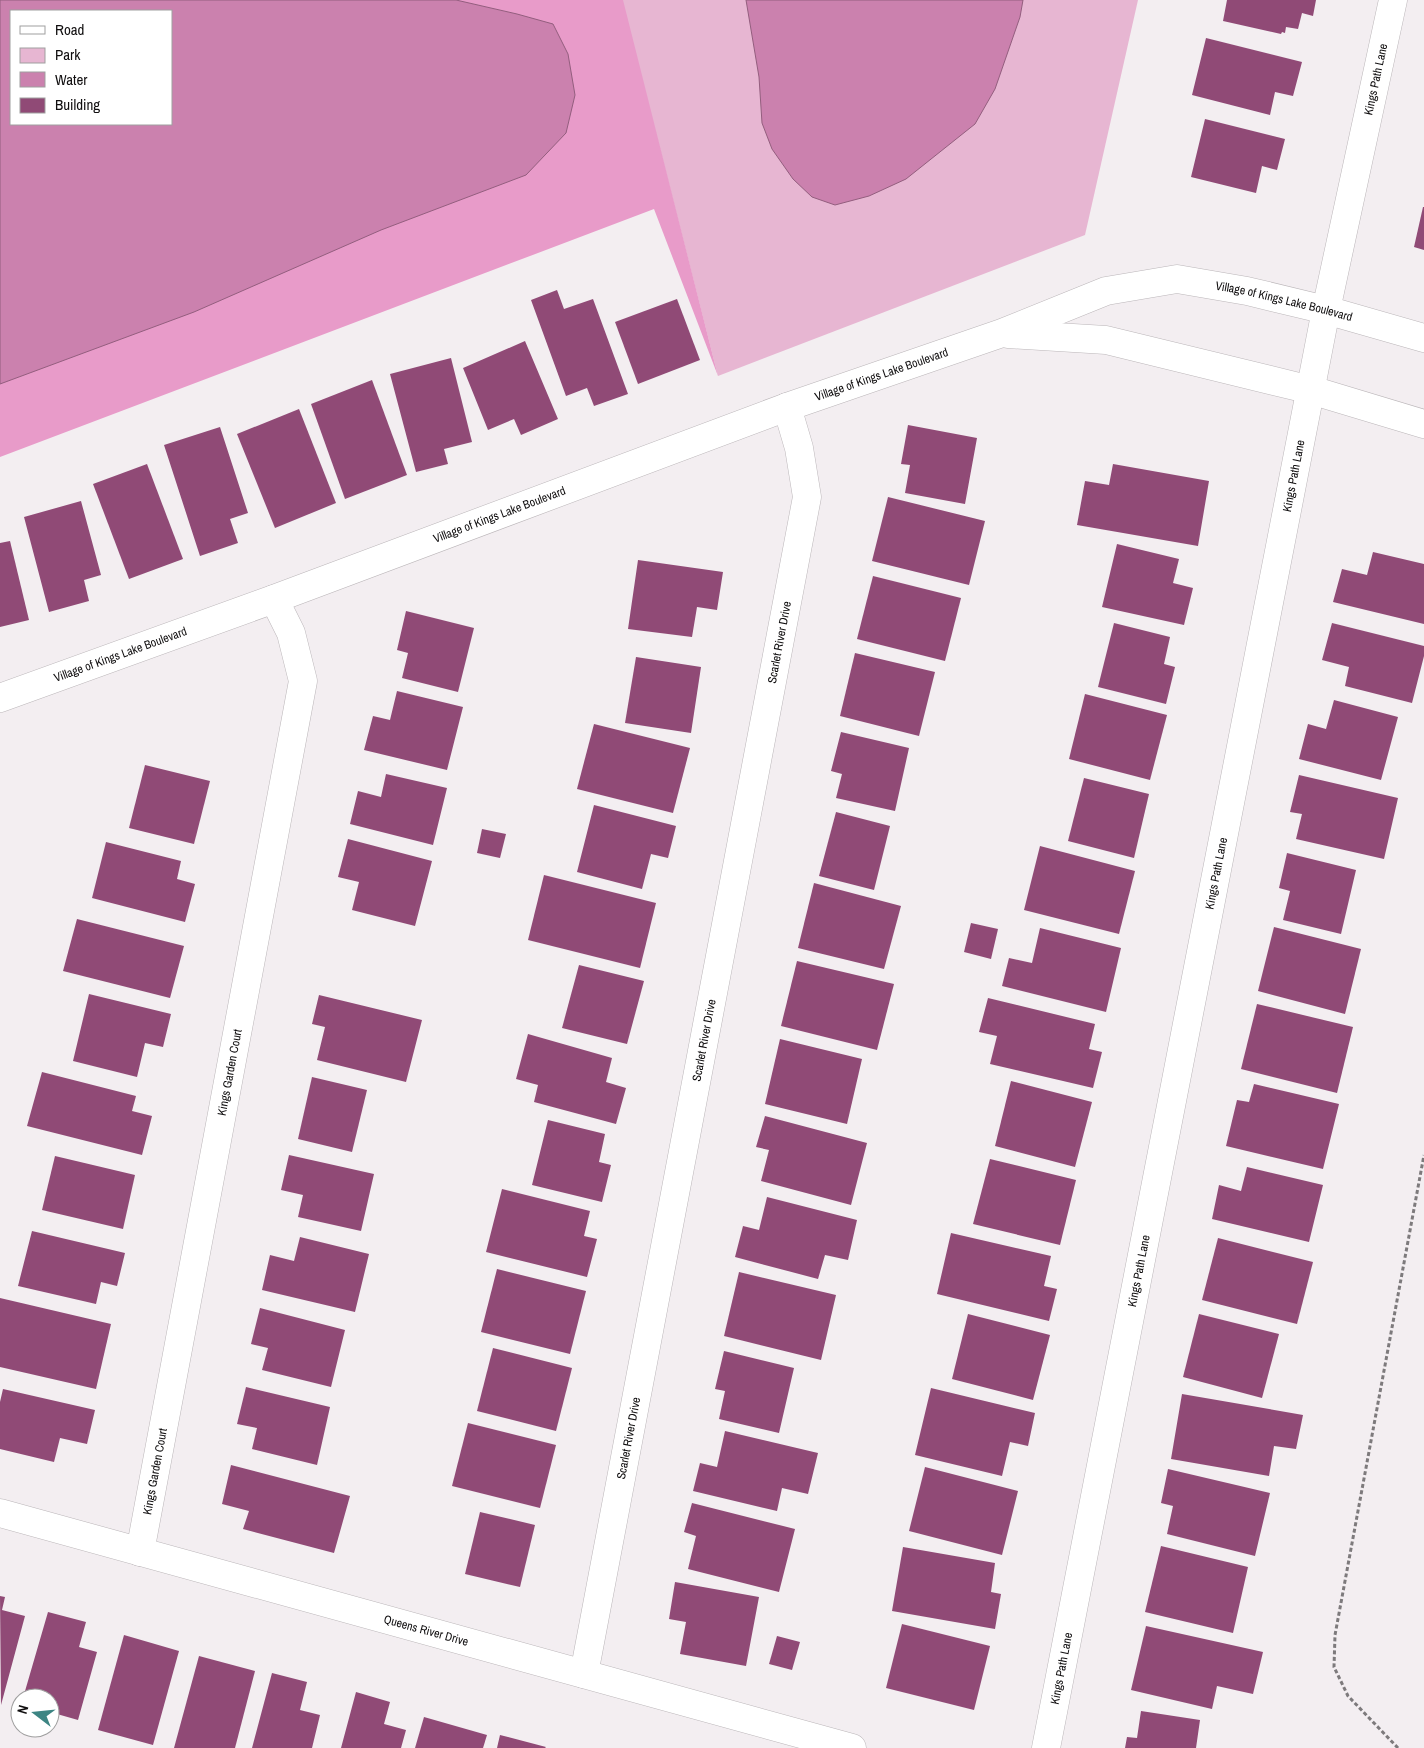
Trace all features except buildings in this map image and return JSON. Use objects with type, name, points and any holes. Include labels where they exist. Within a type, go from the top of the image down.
[{"type":"street","name":"Kings Path Lane","points":[[1046,1748],[1326,310],[1394,0]]},
{"type":"street","name":"Village of Kings Lake Boulevard","points":[[0,698],[274,599],[787,407],[1002,333],[1106,290],[1177,279],[1247,291],[1326,310],[1424,338]]},
{"type":"street","name":"Village of Kings Lake Boulevard","points":[[1002,333],[1106,340],[1311,390],[1424,424]]},
{"type":"street","name":"Scarlet River Drive","points":[[584,1674],[807,497],[799,448],[787,407]]},
{"type":"street","name":"Kings Garden Court","points":[[140,1552],[303,681],[291,633],[274,599]]},
{"type":"street","name":"Queens River Drive","points":[[0,1513],[852,1748]]},
{"type":"path","points":[[1398,1748],[1348,1696],[1334,1667],[1335,1635],[1424,1155]]},
{"type":"green space","points":[[622,0],[1138,0],[1085,235],[718,376]]},
{"type":"shaded area","points":[[0,0],[623,0],[718,376],[654,209],[0,457]]},
{"type":"water","points":[[0,0],[456,0],[553,24],[568,54],[575,95],[566,133],[526,175],[381,230],[194,312],[0,384]]},
{"type":"water","points":[[746,0],[1023,0],[1020,17],[995,89],[975,124],[906,179],[869,196],[835,205],[812,197],[793,179],[772,149],[762,123],[759,77]]}]
